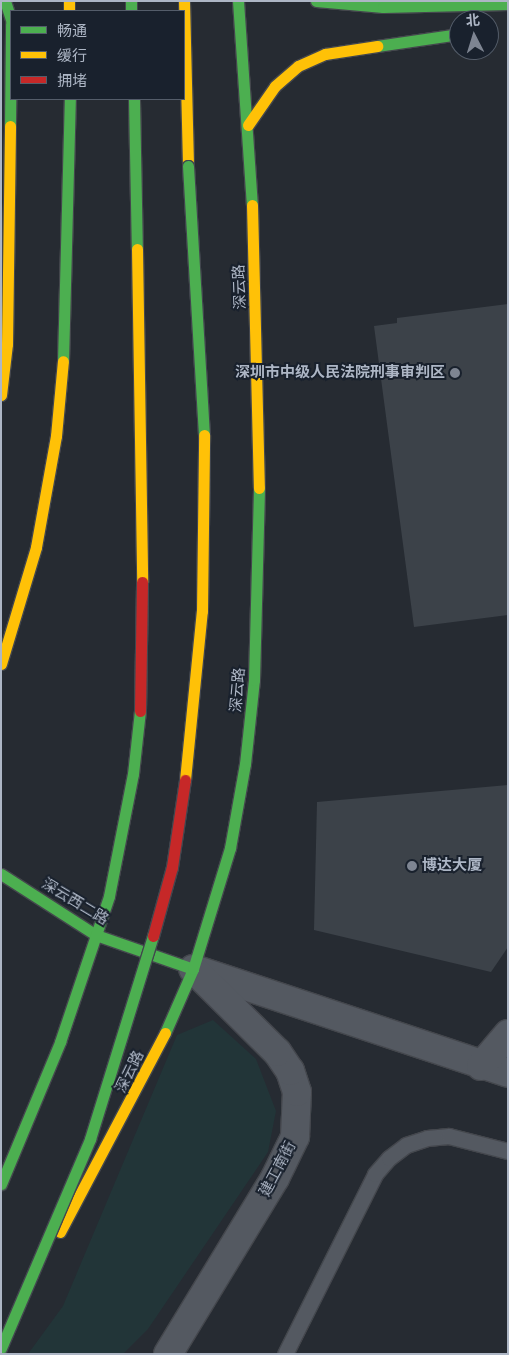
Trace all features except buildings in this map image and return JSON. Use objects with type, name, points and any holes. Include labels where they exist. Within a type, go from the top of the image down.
[{"type":"main road","points":[[5,1],[10,18]]},
{"type":"main road","name":"深云路","points":[[1,1326],[115,1135],[193,969],[230,848],[245,764],[254,680],[258,469],[248,125],[238,1]]},
{"type":"main road","points":[[316,1],[383,7],[508,4]]},
{"type":"main road","points":[[248,125],[275,86],[298,66],[324,54],[449,35]]},
{"type":"main road","points":[[1,1348],[90,1139],[132,1009],[172,867],[191,743],[202,601],[205,445],[188,166],[185,42]]},
{"type":"main road","points":[[1,395],[7,344],[10,100]]},
{"type":"main road","points":[[1,664],[36,547],[56,436],[66,333],[70,100]]},
{"type":"main road","points":[[1,1184],[37,1103],[96,935],[121,842],[141,697],[143,486],[134,100]]},
{"type":"main road","name":"深云西二路","points":[[1,874],[96,935],[193,969]]},
{"type":"street","points":[[193,969],[481,1066],[508,1073]]},
{"type":"street","name":"建工南街","points":[[168,1354],[276,1178],[295,1137],[297,1092],[290,1071],[276,1052],[193,969]]},
{"type":"street","points":[[481,1066],[508,1034]]},
{"type":"lane","points":[[285,1354],[375,1174],[389,1158],[406,1145],[426,1138],[449,1136],[508,1151]]},
{"type":"green space","points":[[213,1020],[256,1059],[276,1111],[268,1152],[148,1329],[123,1354],[28,1354],[63,1306],[177,1035]]},
{"type":"traffic: fast","points":[[5,1],[10,17]]},
{"type":"traffic: fast","points":[[131,1],[131,10]]},
{"type":"traffic: fast","points":[[238,1],[252,205]]},
{"type":"traffic: fast","points":[[316,1],[383,7],[508,4]]},
{"type":"traffic: fast","points":[[377,46],[449,35]]},
{"type":"traffic: fast","points":[[10,100],[10,126]]},
{"type":"traffic: fast","points":[[63,361],[70,100]]},
{"type":"traffic: fast","points":[[134,100],[137,249]]},
{"type":"traffic: fast","points":[[188,166],[204,435]]},
{"type":"traffic: fast","points":[[165,1033],[193,969],[230,848],[245,764],[254,680],[259,488]]},
{"type":"traffic: fast","points":[[1,1184],[60,1042],[109,896],[133,774],[140,711]]},
{"type":"traffic: fast","points":[[1,874],[96,935],[193,969]]},
{"type":"traffic: fast","points":[[1,1348],[90,1139],[153,936]]},
{"type":"traffic: slow","points":[[69,1],[69,10]]},
{"type":"traffic: slow","points":[[184,1],[184,10]]},
{"type":"traffic: slow","points":[[185,42],[188,166]]},
{"type":"traffic: slow","points":[[248,125],[275,86],[298,66],[325,54],[377,46]]},
{"type":"traffic: slow","points":[[1,395],[7,344],[10,126]]},
{"type":"traffic: slow","points":[[252,205],[259,488]]},
{"type":"traffic: slow","points":[[137,249],[142,582]]},
{"type":"traffic: slow","points":[[1,664],[36,547],[56,436],[63,361]]},
{"type":"traffic: slow","points":[[185,780],[202,611],[204,435]]},
{"type":"traffic: slow","points":[[60,1232],[165,1033]]},
{"type":"traffic: jam","points":[[140,711],[142,582]]},
{"type":"traffic: jam","points":[[153,936],[172,867],[185,780]]},
{"type":"place","name":"深圳市中级人民法院刑事审判区","points":[[455,373]]},
{"type":"place","name":"博达大厦","points":[[412,866]]}]
